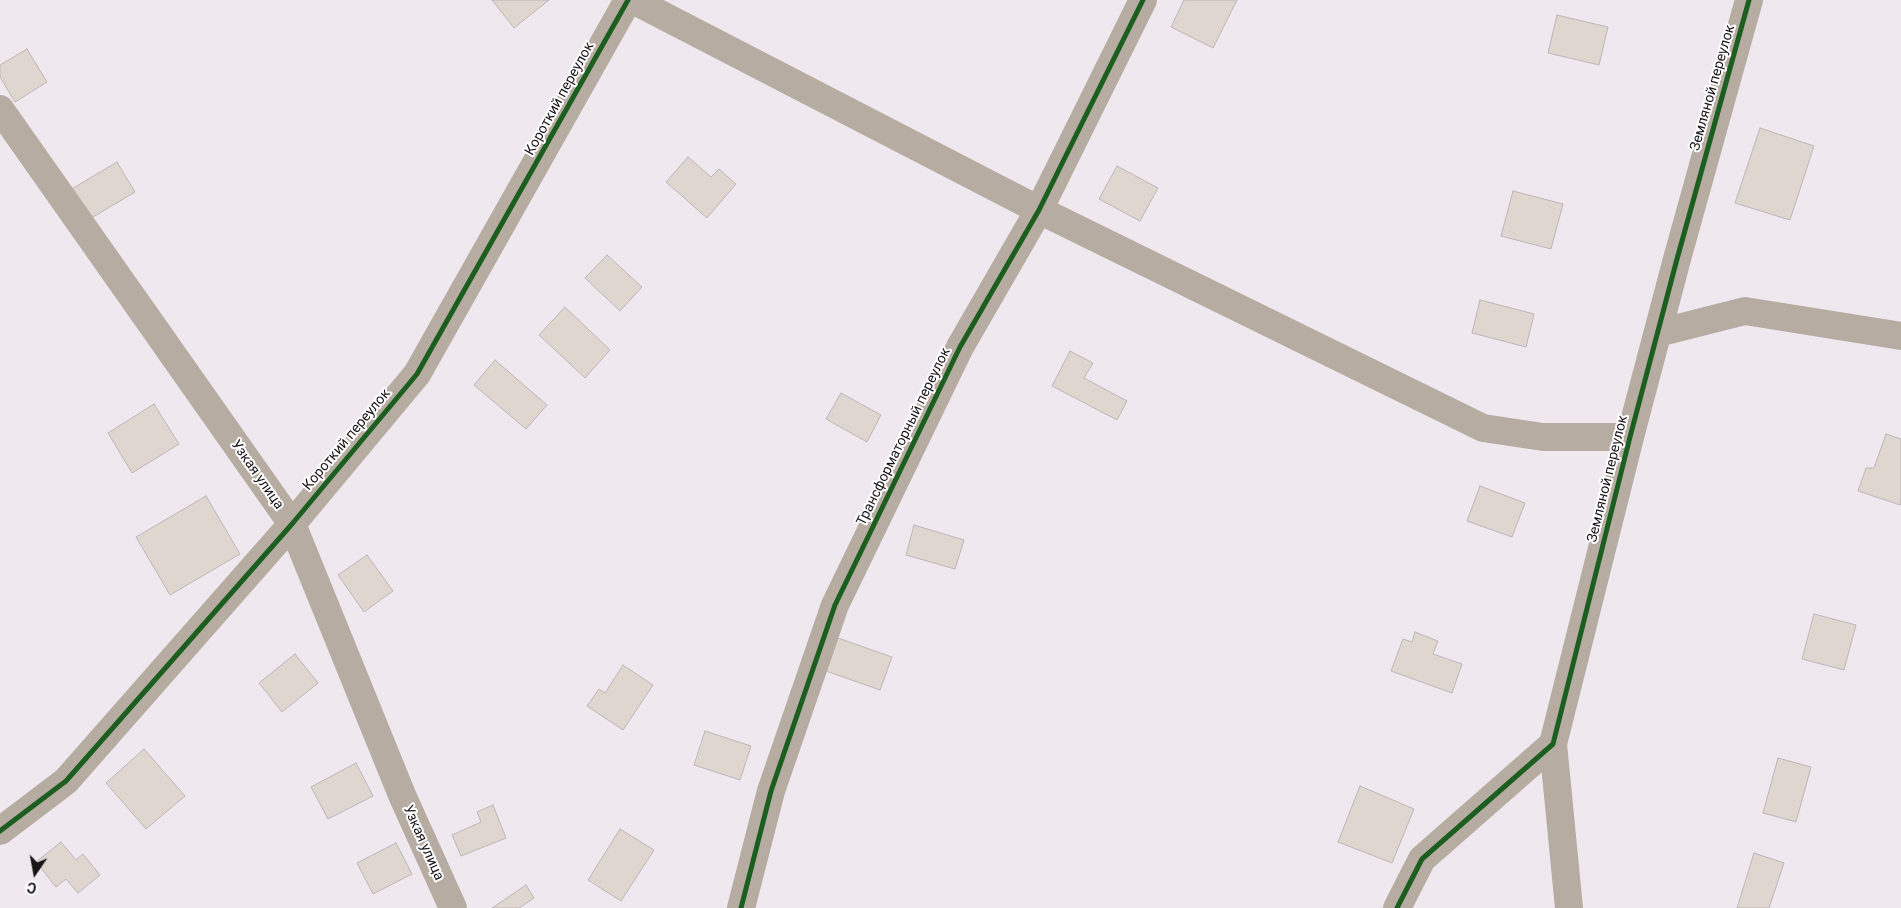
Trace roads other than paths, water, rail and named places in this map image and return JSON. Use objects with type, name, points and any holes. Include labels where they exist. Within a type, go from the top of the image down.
[{"type":"street","name":"Короткий переулок","points":[[0,831],[66,780],[292,524],[417,374],[628,0]]},
{"type":"street","points":[[633,0],[1040,210],[1483,428],[1543,437],[1630,436]]},
{"type":"street","name":"Трансформаторный переулок","points":[[741,908],[771,792],[835,605],[960,347],[1040,210],[1143,0]]},
{"type":"street","name":"Земляной переулок","points":[[1569,908],[1553,744],[1630,436],[1749,0]]},
{"type":"street","name":"Узкая улица","points":[[0,109],[292,524],[402,795],[453,908]]},
{"type":"street","points":[[1658,334],[1745,311],[1901,336]]},
{"type":"street","points":[[1397,908],[1422,859],[1553,744]]}]
